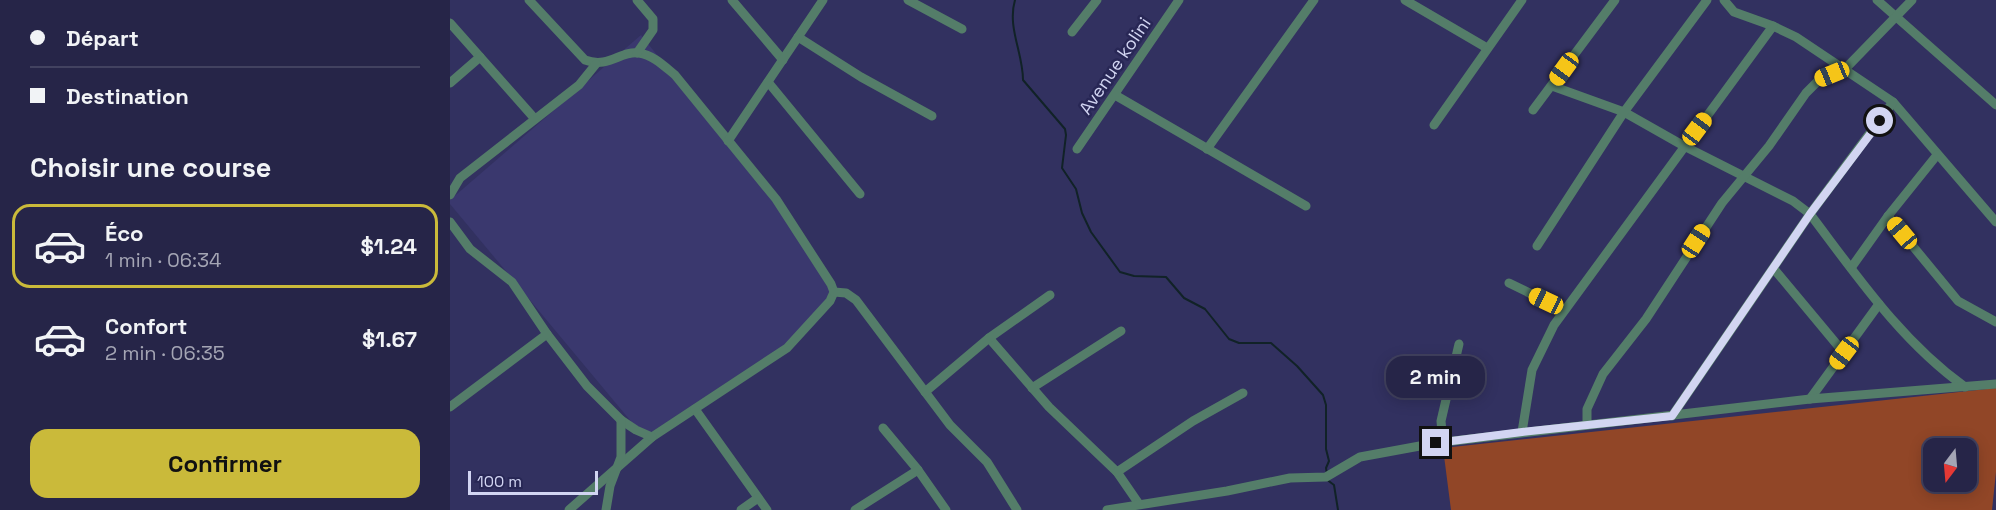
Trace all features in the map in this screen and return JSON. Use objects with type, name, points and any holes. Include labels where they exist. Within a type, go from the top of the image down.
[{"type":"street","points":[[529,0],[585,60],[596,64]]},
{"type":"street","points":[[637,0],[653,19],[653,30],[637,52]]},
{"type":"street","points":[[732,0],[783,60]]},
{"type":"street","points":[[728,141],[821,3],[810,0]]},
{"type":"street","points":[[908,0],[962,29]]},
{"type":"street","points":[[1072,32],[1097,0]]},
{"type":"street","name":"Avenue kolini","points":[[1077,150],[1179,0]]},
{"type":"street","points":[[1207,149],[1314,0]]},
{"type":"street","points":[[1405,0],[1487,48]]},
{"type":"street","points":[[1434,125],[1522,0]]},
{"type":"street","points":[[1533,110],[1615,0]]},
{"type":"street","points":[[1537,246],[1624,112],[1707,0]]},
{"type":"street","points":[[1724,0],[1734,12],[1796,37],[1893,102],[1996,222]]},
{"type":"street","points":[[1877,0],[1996,105]]},
{"type":"street","points":[[1587,425],[1587,409],[1603,374],[1646,319],[1722,203],[1769,146],[1806,93],[1820,79],[1845,69],[1912,0]]},
{"type":"street","points":[[450,23],[535,119]]},
{"type":"street","points":[[1522,432],[1533,370],[1554,325],[1773,26]]},
{"type":"street","points":[[798,37],[861,77],[932,116]]},
{"type":"street","points":[[450,195],[460,178],[579,85],[596,64],[637,52],[655,59],[675,75],[776,199],[834,292]]},
{"type":"street","points":[[450,83],[480,57]]},
{"type":"street","points":[[768,82],[860,194]]},
{"type":"street","points":[[1552,86],[1624,112],[1684,146],[1793,201],[1810,214],[1898,328],[1941,370],[1965,387]]},
{"type":"street","points":[[1115,95],[1306,206]]},
{"type":"street","points":[[1672,416],[1810,214],[1893,102]]},
{"type":"street","points":[[1851,268],[1888,216],[1937,155]]},
{"type":"street","points":[[1888,216],[1958,301],[1996,322]]},
{"type":"street","points":[[450,222],[470,249],[512,282],[547,334],[587,386],[621,420],[652,437]]},
{"type":"street","points":[[1774,269],[1844,353]]},
{"type":"street","points":[[1509,284],[1564,309]]},
{"type":"street","points":[[834,292],[846,293],[856,300],[950,425],[987,462],[1017,510]]},
{"type":"street","points":[[569,510],[652,437],[787,348],[830,301],[834,292]]},
{"type":"street","points":[[925,392],[989,338],[1050,295]]},
{"type":"street","points":[[1810,399],[1880,304]]},
{"type":"street","points":[[1032,388],[1121,331]]},
{"type":"street","points":[[450,406],[547,334]]},
{"type":"street","points":[[989,338],[1048,407],[1117,472],[1139,504]]},
{"type":"street","points":[[1443,442],[1442,421],[1459,344]]},
{"type":"street","points":[[1107,510],[1227,491],[1290,478],[1326,477],[1360,457],[1443,442],[1810,399],[1996,384]]},
{"type":"street","points":[[1117,472],[1193,421],[1243,393]]},
{"type":"street","points":[[695,409],[767,510]]},
{"type":"street","points":[[606,510],[610,486],[621,457],[621,420]]},
{"type":"street","points":[[883,428],[918,470],[946,510]]},
{"type":"street","points":[[855,510],[918,470]]},
{"type":"street","points":[[741,510],[758,498]]},
{"type":"shaded area","points":[[641,35],[771,197],[832,293],[787,343],[644,437],[450,204],[450,200]]},
{"type":"shaded area","points":[[1996,388],[1996,472],[1992,510],[1451,510],[1443,448]]},
{"type":"waterway","points":[[1015,0],[1013,20],[1023,80],[1065,129],[1062,168],[1076,189],[1082,213],[1091,232],[1120,272],[1134,276],[1166,277],[1184,298],[1205,309],[1229,339],[1239,343],[1271,343],[1297,366],[1323,395],[1326,405],[1326,449],[1329,461],[1326,468],[1327,474]]},
{"type":"waterway","points":[[1326,479],[1334,485],[1338,510]]},
{"type":"route","points":[[1436,443],[1672,416],[1810,214],[1880,121]]}]
